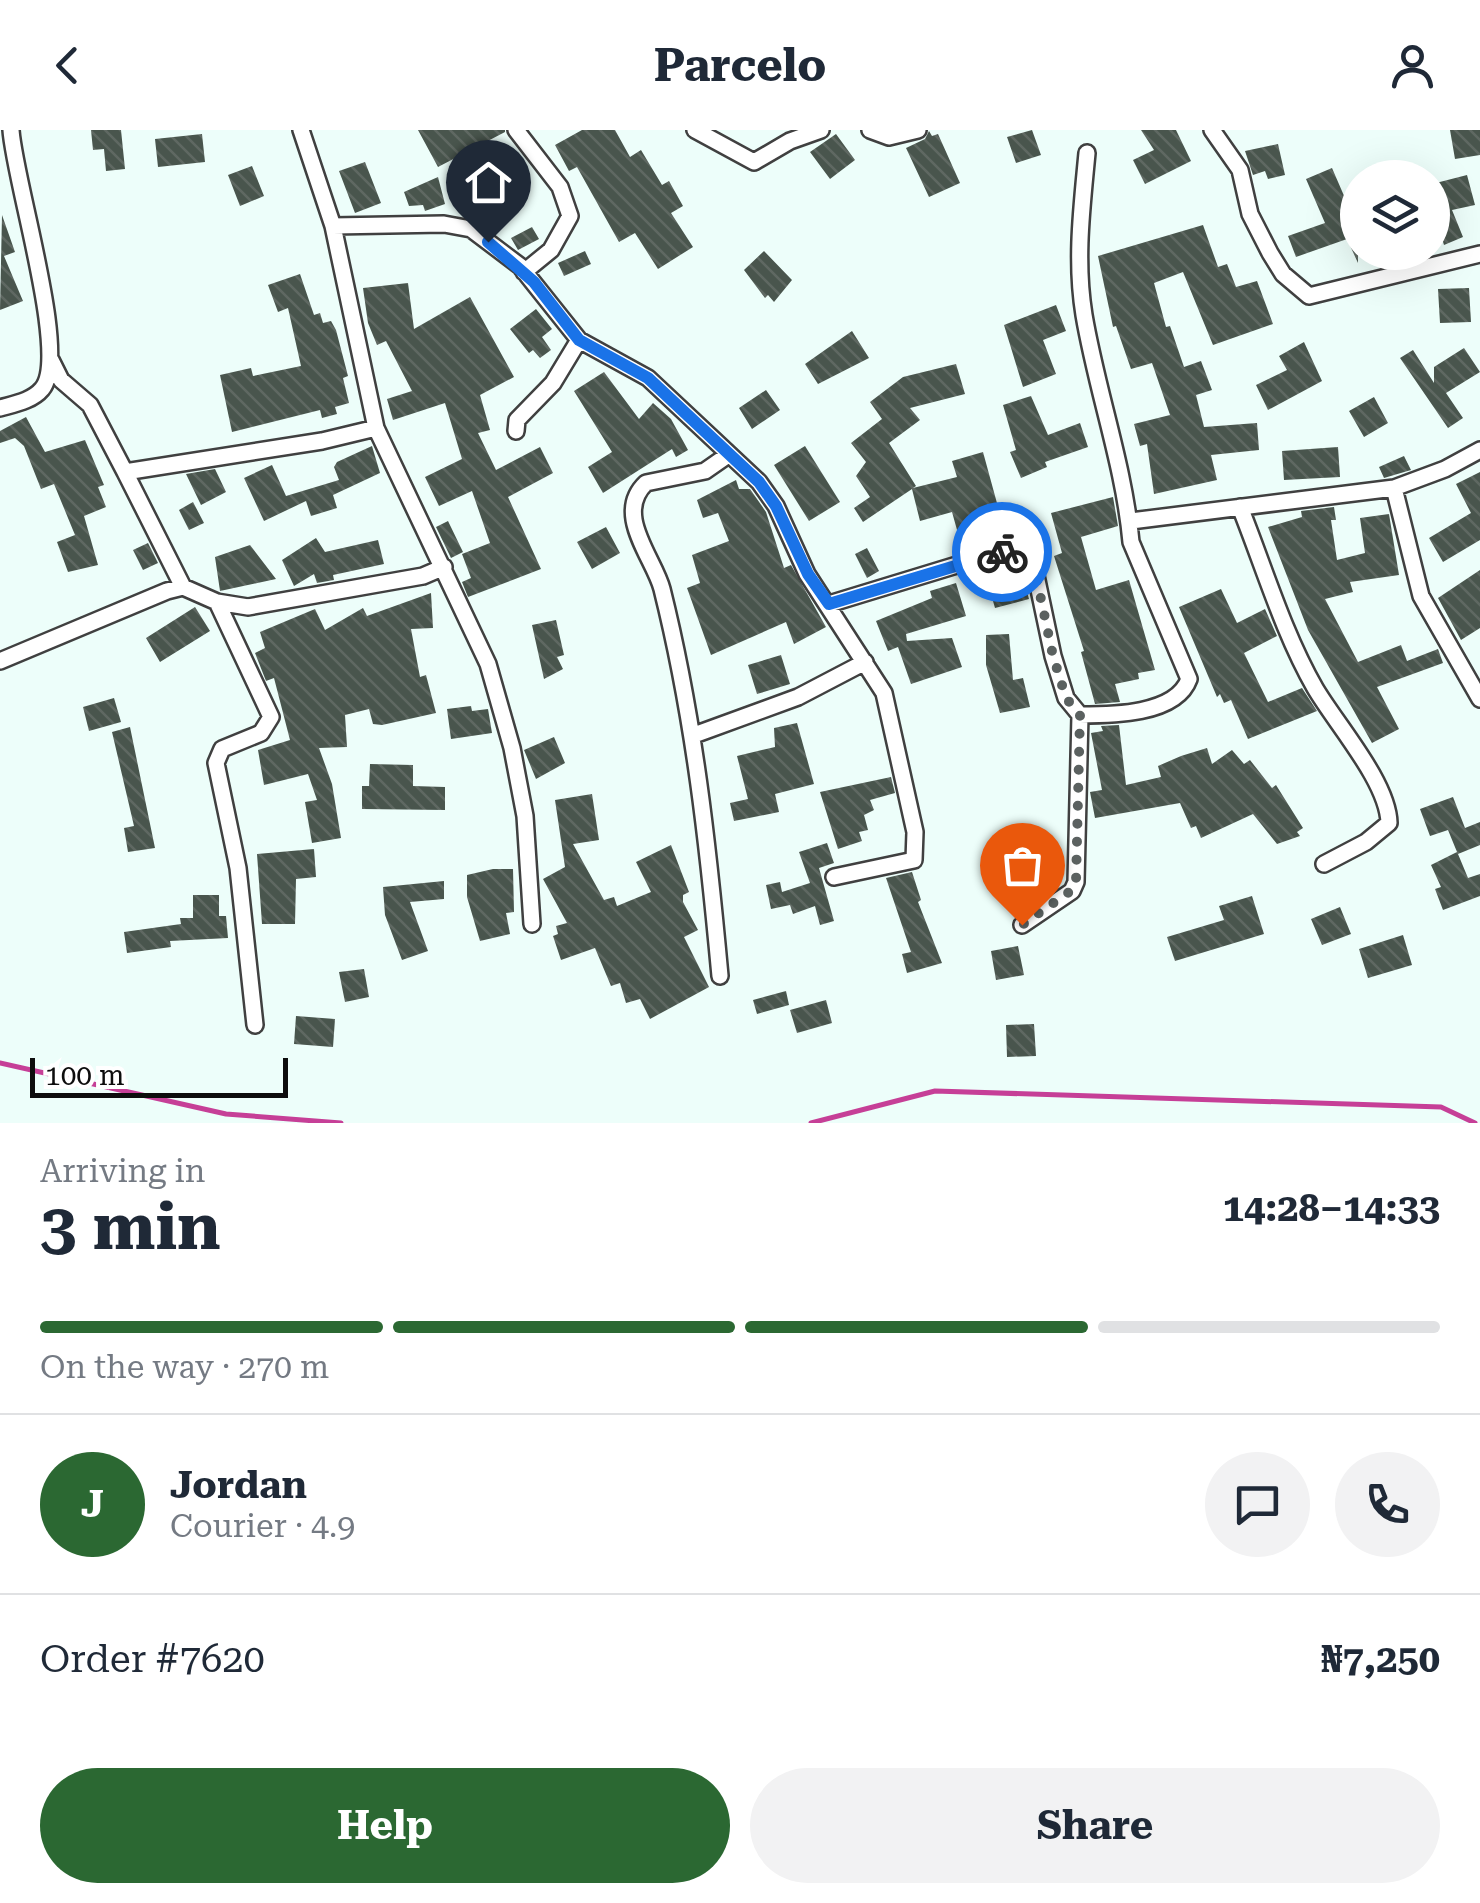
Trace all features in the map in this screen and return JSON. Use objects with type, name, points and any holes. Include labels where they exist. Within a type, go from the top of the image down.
[{"type":"street","points":[[11,130],[19,193],[42,279],[51,360],[61,380],[90,405],[183,588],[217,602],[248,607],[423,576],[444,567]]},
{"type":"street","points":[[301,130],[333,226],[376,428],[488,664],[512,748],[525,816],[532,924]]},
{"type":"street","points":[[516,130],[560,187],[570,216],[551,250],[524,272]]},
{"type":"street","points":[[696,130],[754,162],[790,141],[821,130]]},
{"type":"street","points":[[870,130],[889,137],[918,130]]},
{"type":"street","points":[[1212,130],[1240,170],[1250,214],[1270,252],[1283,274],[1308,296],[1480,254]]},
{"type":"street","points":[[1080,715],[1132,712],[1175,696],[1189,680],[1131,542],[1131,521],[1084,315],[1078,244],[1087,153]]},
{"type":"street","points":[[333,226],[463,225],[524,272],[579,340],[648,378],[776,506],[808,574],[884,693],[915,832],[915,858],[834,876]]},
{"type":"street","points":[[516,431],[517,420],[553,383],[579,340]]},
{"type":"street","points":[[0,408],[27,400],[42,389],[51,360]]},
{"type":"street","points":[[125,472],[322,441],[376,428]]},
{"type":"street","points":[[1131,521],[1394,488],[1446,469],[1480,450]]},
{"type":"street","points":[[720,976],[694,734],[660,582],[637,530],[636,498],[646,483],[704,471],[728,455]]},
{"type":"street","points":[[1394,488],[1421,596],[1480,700]]},
{"type":"street","points":[[1240,507],[1317,690],[1389,804],[1390,822],[1366,842],[1324,864]]},
{"type":"street","points":[[829,604],[1017,549],[1034,566],[1053,656],[1066,698],[1080,715],[1076,882],[1072,890],[1022,925]]},
{"type":"street","points":[[0,661],[183,588]]},
{"type":"street","points":[[217,602],[271,717],[260,733],[222,749],[216,763],[238,868],[256,1025]]},
{"type":"street","points":[[694,734],[798,697],[865,662]]},
{"type":"building","points":[[91,130],[121,130],[125,169],[106,171],[104,149],[93,150]]},
{"type":"building","points":[[418,130],[505,130],[505,132],[438,167]]},
{"type":"building","points":[[582,130],[615,130],[630,157],[641,150],[662,185],[669,181],[683,206],[671,213],[693,247],[658,269],[635,233],[619,242],[577,167],[569,171],[555,145]]},
{"type":"building","points":[[1032,130],[1041,155],[1016,163],[1007,137]]},
{"type":"building","points":[[1141,130],[1176,130],[1191,161],[1145,184],[1133,160],[1154,150]]},
{"type":"building","points":[[1450,130],[1480,130],[1480,155],[1455,159]]},
{"type":"building","points":[[929,131],[932,136],[938,134],[960,183],[929,197],[906,148],[925,139]]},
{"type":"building","points":[[202,134],[205,162],[158,167],[155,139]]},
{"type":"building","points":[[836,134],[855,160],[830,179],[810,152]]},
{"type":"building","points":[[1278,144],[1285,175],[1268,179],[1265,171],[1253,175],[1245,151]]},
{"type":"building","points":[[365,162],[381,203],[355,213],[339,171]]},
{"type":"building","points":[[252,166],[264,196],[240,206],[228,175]]},
{"type":"building","points":[[1332,168],[1340,186],[1340,241],[1296,257],[1288,236],[1325,223],[1306,179]]},
{"type":"building","points":[[1467,175],[1475,205],[1452,210],[1463,237],[1450,242],[1450,179]]},
{"type":"building","points":[[438,177],[445,204],[425,211],[423,205],[409,206],[404,192]]},
{"type":"building","points":[[2,215],[15,252],[4,256],[23,301],[0,310]]},
{"type":"building","points":[[1203,225],[1218,267],[1227,264],[1236,287],[1257,281],[1273,324],[1213,345],[1183,272],[1154,283],[1166,327],[1170,326],[1184,367],[1201,361],[1212,390],[1196,395],[1204,427],[1257,423],[1259,450],[1211,455],[1217,480],[1154,494],[1147,444],[1140,446],[1134,424],[1170,415],[1152,363],[1131,369],[1116,326],[1113,327],[1098,256]]},
{"type":"building","points":[[532,227],[539,239],[518,250],[511,238]]},
{"type":"building","points":[[585,251],[591,264],[564,276],[558,263]]},
{"type":"building","points":[[764,251],[792,280],[774,302],[768,295],[765,298],[744,270]]},
{"type":"building","points":[[300,274],[314,315],[320,313],[323,323],[331,321],[336,330],[348,376],[343,378],[349,403],[335,407],[337,414],[322,418],[320,410],[232,432],[220,375],[251,368],[253,376],[301,366],[288,308],[278,312],[268,285]]},
{"type":"building","points":[[408,283],[414,329],[470,297],[514,377],[480,395],[490,430],[478,433],[496,470],[540,447],[553,473],[508,497],[541,569],[468,597],[462,582],[471,578],[462,554],[490,543],[472,491],[439,506],[425,477],[462,459],[445,403],[393,420],[387,399],[412,391],[386,341],[377,345],[368,323],[363,288]]},
{"type":"building","points":[[1469,288],[1471,322],[1440,323],[1438,289]]},
{"type":"building","points":[[1056,305],[1066,331],[1043,340],[1056,374],[1023,387],[1004,325]]},
{"type":"building","points":[[536,309],[552,329],[542,337],[551,350],[540,358],[533,350],[529,353],[510,329]]},
{"type":"building","points":[[852,331],[869,358],[818,384],[805,364]]},
{"type":"building","points":[[1304,342],[1322,381],[1268,410],[1256,385],[1287,370],[1279,356]]},
{"type":"building","points":[[1464,348],[1480,372],[1446,393],[1463,418],[1448,428],[1400,358],[1413,350],[1434,383],[1434,367]]},
{"type":"building","points":[[956,364],[965,394],[910,408],[920,420],[889,443],[916,486],[913,488],[957,477],[952,461],[983,452],[1003,525],[959,537],[952,512],[920,521],[912,489],[863,522],[854,508],[870,497],[856,476],[866,462],[851,443],[882,419],[870,402],[903,377]]},
{"type":"building","points":[[604,372],[639,419],[653,403],[671,419],[688,450],[676,457],[672,449],[603,493],[588,467],[612,452],[574,391]]},
{"type":"building","points":[[766,390],[780,410],[752,429],[739,408]]},
{"type":"building","points":[[1031,396],[1048,435],[1080,423],[1088,447],[1045,462],[1047,467],[1021,478],[1010,452],[1016,450],[1003,405]]},
{"type":"building","points":[[1374,397],[1388,423],[1364,437],[1349,411]]},
{"type":"building","points":[[26,417],[45,452],[85,440],[104,485],[98,487],[106,507],[84,516],[98,565],[68,572],[57,542],[75,535],[54,484],[41,489],[24,446],[15,438],[0,443],[0,431]]},
{"type":"building","points":[[372,446],[380,473],[333,495],[337,508],[311,516],[306,501],[264,521],[244,478],[272,465],[286,496],[339,480],[334,467],[337,462]]},
{"type":"building","points":[[805,446],[840,502],[809,521],[774,465]]},
{"type":"building","points":[[1338,447],[1340,477],[1284,480],[1282,451]]},
{"type":"building","points":[[1404,456],[1411,470],[1384,478],[1379,467]]},
{"type":"building","points":[[215,469],[226,492],[201,505],[186,474]]},
{"type":"building","points":[[1480,472],[1480,540],[1443,562],[1429,538],[1471,513],[1456,484]]},
{"type":"building","points":[[736,480],[739,489],[750,489],[766,512],[784,568],[791,565],[826,627],[794,644],[786,622],[711,655],[687,588],[700,583],[692,555],[729,541],[718,513],[703,518],[697,500]]},
{"type":"building","points":[[1113,497],[1118,526],[1081,537],[1096,590],[1129,580],[1155,670],[1138,673],[1139,679],[1115,684],[1120,702],[1095,704],[1081,652],[1084,651],[1054,556],[1062,553],[1051,513]]},
{"type":"building","points":[[193,502],[204,523],[189,530],[179,510]]},
{"type":"building","points":[[1334,507],[1336,520],[1331,520],[1337,560],[1365,553],[1360,518],[1389,514],[1399,575],[1350,582],[1353,592],[1325,599],[1358,662],[1401,645],[1407,661],[1438,649],[1443,663],[1377,687],[1399,729],[1372,743],[1308,630],[1268,527],[1302,517],[1301,511]]},
{"type":"building","points":[[448,521],[463,552],[451,558],[436,527]]},
{"type":"building","points":[[606,527],[620,553],[592,569],[577,542]]},
{"type":"building","points":[[316,538],[325,552],[378,540],[384,564],[333,575],[334,580],[317,583],[314,574],[294,586],[282,560]]},
{"type":"building","points":[[148,543],[158,563],[143,570],[133,550]]},
{"type":"building","points":[[250,545],[276,579],[220,591],[215,557]]},
{"type":"building","points":[[867,548],[879,571],[867,578],[855,554]]},
{"type":"building","points":[[1021,570],[1029,599],[995,608],[987,580]]},
{"type":"building","points":[[1480,570],[1480,628],[1461,640],[1438,598]]},
{"type":"building","points":[[956,583],[966,616],[906,634],[907,641],[952,638],[962,667],[911,684],[898,647],[888,651],[876,621],[932,598],[930,591]]},
{"type":"building","points":[[1221,589],[1237,623],[1265,609],[1277,636],[1244,653],[1268,702],[1302,688],[1317,711],[1248,739],[1231,700],[1224,703],[1220,694],[1217,697],[1179,607]]},
{"type":"building","points":[[431,593],[433,628],[411,629],[420,677],[426,675],[436,713],[382,725],[373,724],[369,709],[345,715],[347,747],[319,748],[332,784],[341,838],[312,843],[305,802],[317,800],[308,774],[264,785],[258,750],[290,740],[274,678],[266,681],[255,653],[265,648],[260,632],[315,609],[325,630],[363,608],[367,616]]},
{"type":"building","points":[[195,607],[210,631],[160,662],[146,638]]},
{"type":"building","points":[[556,620],[564,655],[557,657],[563,669],[544,679],[532,625]]},
{"type":"building","points":[[1009,634],[1013,680],[1023,678],[1030,707],[1000,713],[986,665],[986,635]]},
{"type":"building","points":[[781,655],[790,684],[757,694],[748,665]]},
{"type":"building","points":[[114,698],[121,722],[89,731],[83,707]]},
{"type":"building","points":[[471,706],[472,711],[488,709],[492,733],[451,739],[447,709]]},
{"type":"building","points":[[797,723],[814,784],[775,794],[779,812],[734,821],[730,803],[748,799],[737,756],[775,747],[774,728]]},
{"type":"building","points":[[1119,725],[1126,785],[1161,777],[1158,766],[1181,756],[1207,748],[1212,764],[1232,750],[1244,764],[1250,760],[1272,788],[1276,785],[1303,828],[1297,832],[1300,836],[1277,844],[1253,814],[1201,838],[1196,826],[1191,828],[1180,803],[1095,818],[1090,792],[1102,790],[1091,733],[1103,731],[1101,726]]},
{"type":"building","points":[[130,727],[155,848],[128,852],[124,828],[134,826],[112,732]]},
{"type":"building","points":[[554,737],[565,763],[536,779],[524,750]]},
{"type":"building","points":[[370,764],[413,765],[413,786],[445,787],[445,810],[362,809],[362,786],[369,786]]},
{"type":"building","points":[[891,777],[895,793],[870,800],[874,810],[864,815],[868,830],[859,832],[862,841],[838,849],[820,792]]},
{"type":"building","points":[[592,794],[599,840],[573,844],[604,900],[614,897],[617,906],[651,892],[636,862],[671,845],[689,892],[683,895],[683,902],[698,930],[684,937],[709,987],[650,1019],[640,999],[626,1003],[620,983],[611,986],[595,948],[561,960],[553,936],[558,934],[556,926],[567,923],[543,879],[565,867],[555,800]]},
{"type":"building","points":[[1453,797],[1465,828],[1480,822],[1480,845],[1458,854],[1468,878],[1480,874],[1480,896],[1443,910],[1435,889],[1441,887],[1431,865],[1457,852],[1448,830],[1430,836],[1420,809]]},
{"type":"building","points":[[827,843],[834,863],[819,868],[834,921],[820,925],[815,906],[793,914],[790,905],[771,909],[766,885],[780,882],[782,892],[810,883],[799,852]]},
{"type":"building","points":[[314,849],[316,877],[296,879],[295,924],[262,924],[257,854]]},
{"type":"building","points":[[513,869],[514,912],[506,913],[510,934],[480,941],[467,897],[467,875]]},
{"type":"building","points":[[912,872],[921,900],[918,902],[942,963],[907,973],[902,954],[911,952],[886,878]]},
{"type":"building","points":[[444,881],[444,899],[410,902],[428,951],[402,960],[385,915],[383,887]]},
{"type":"building","points":[[193,895],[219,895],[219,916],[226,916],[228,938],[170,941],[171,947],[127,953],[124,932],[181,924],[180,918],[193,918]]},
{"type":"building","points":[[1252,896],[1264,934],[1175,961],[1167,937],[1224,920],[1219,906]]},
{"type":"building","points":[[1340,907],[1351,934],[1322,945],[1311,919]]},
{"type":"building","points":[[1403,935],[1412,965],[1368,978],[1359,949]]},
{"type":"building","points":[[1018,946],[1024,975],[996,980],[991,951]]},
{"type":"building","points":[[364,969],[369,997],[345,1002],[339,972]]},
{"type":"building","points":[[786,991],[789,1005],[757,1014],[753,1000]]},
{"type":"building","points":[[826,1000],[832,1023],[797,1033],[790,1010]]},
{"type":"building","points":[[296,1016],[335,1019],[333,1047],[294,1044]]},
{"type":"building","points":[[1034,1024],[1036,1056],[1007,1057],[1006,1025]]},
{"type":"waterway","points":[[0,1063],[226,1114],[341,1123]]},
{"type":"waterway","points":[[811,1123],[935,1091],[1441,1107],[1475,1123]]},
{"type":"way so far","points":[[1002,552],[1017,549],[1034,566],[1053,656],[1066,698],[1080,715],[1075,766],[1076,882],[1072,890],[1022,925]]},
{"type":"route","points":[[488,242],[520,266],[579,340],[598,354],[648,378],[759,482],[776,506],[808,574],[829,604],[1002,552]]}]
